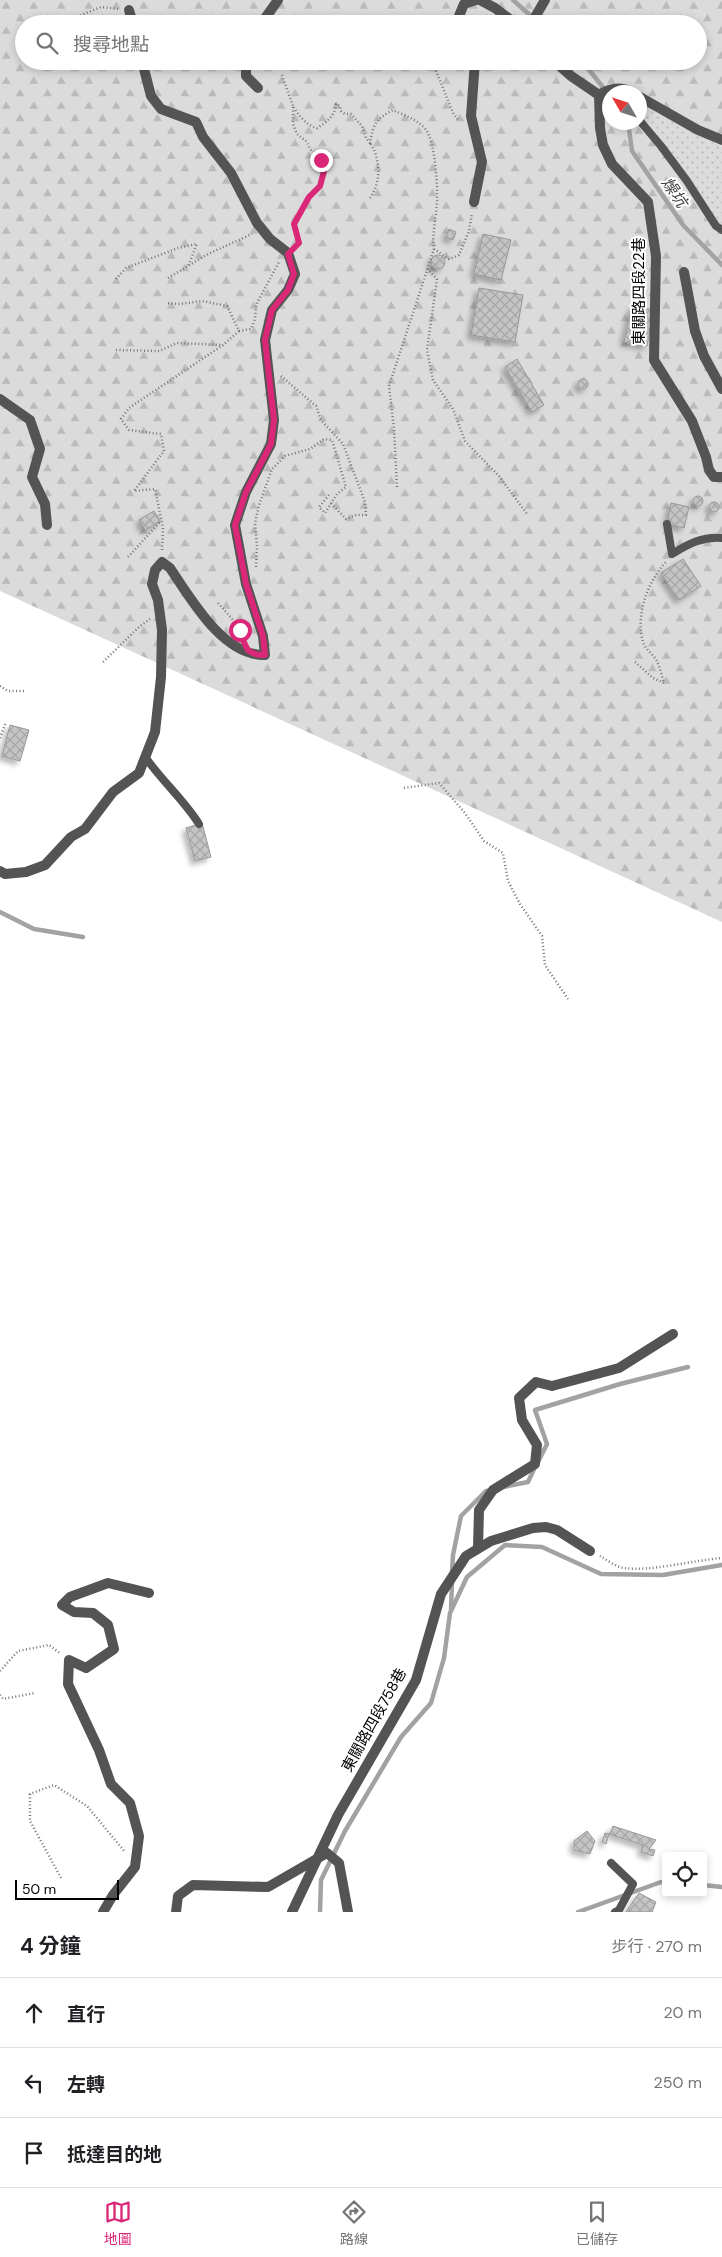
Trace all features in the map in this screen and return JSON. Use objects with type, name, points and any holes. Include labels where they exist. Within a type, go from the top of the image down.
[{"type":"street","points":[[267,15],[278,0]]},
{"type":"street","points":[[459,15],[464,4],[478,0],[495,8],[504,15]]},
{"type":"street","points":[[537,15],[545,0]]},
{"type":"street","points":[[129,10],[130,15]]},
{"type":"street","points":[[0,871],[5,874],[26,872],[45,865],[71,837],[85,829],[113,792],[139,773],[155,732],[161,677],[162,630],[158,600],[152,584],[155,570],[162,562],[170,568],[213,629],[249,653],[265,655],[263,636],[246,584],[235,525],[246,492],[271,444],[274,420],[265,340],[272,310],[288,290],[294,274],[288,254],[262,230],[231,174],[203,137],[196,122],[161,109],[152,96],[145,70]]},
{"type":"street","points":[[246,70],[246,76],[258,88]]},
{"type":"street","points":[[474,70],[470,116],[482,162],[474,202]]},
{"type":"street","points":[[564,70],[599,95],[602,93]]},
{"type":"street","name":"東關路四段22巷","points":[[599,95],[600,128],[603,144],[612,164],[648,202],[656,256],[654,360],[692,421],[709,470],[714,477],[722,477]]},
{"type":"street","points":[[647,101],[698,130],[722,140]]},
{"type":"street","points":[[684,272],[694,331],[704,356],[722,389]]},
{"type":"street","points":[[0,399],[30,420],[40,449],[32,477],[45,504],[48,525]]},
{"type":"street","points":[[478,1548],[479,1510],[493,1490],[535,1464],[537,1445],[522,1420],[519,1398],[536,1382],[552,1386],[619,1368],[673,1334]]},
{"type":"street","name":"東關路四段758巷","points":[[292,1912],[338,1816],[416,1680],[441,1594],[466,1556],[490,1541],[533,1528],[546,1527],[557,1530],[590,1552]]},
{"type":"street","points":[[103,1912],[112,1895],[135,1867],[139,1836],[130,1804],[111,1784],[99,1750],[68,1684],[70,1660],[86,1668],[114,1649],[108,1625],[93,1613],[74,1612],[62,1605],[70,1597],[108,1583],[148,1593]]},
{"type":"street","points":[[176,1912],[178,1896],[193,1885],[268,1887],[327,1853],[338,1863],[348,1912]]},
{"type":"lane","points":[[647,129],[662,146],[716,226],[722,230]]},
{"type":"lane","points":[[667,524],[672,554],[691,542],[713,537],[722,538]]},
{"type":"lane","points":[[146,758],[162,779],[186,804],[199,824]]},
{"type":"lane","points":[[611,1863],[632,1884],[619,1910],[615,1912]]},
{"type":"path","points":[[81,15],[101,7],[129,10]]},
{"type":"path","points":[[436,70],[453,113],[476,142]]},
{"type":"path","points":[[282,76],[298,116],[311,126],[317,128],[325,123],[335,112],[336,104],[340,106],[341,112],[351,114],[362,126],[379,164],[375,192],[370,198]]},
{"type":"path","points":[[162,562],[163,528],[160,522],[155,489],[134,491],[164,451],[161,434],[130,430],[121,419],[129,408],[223,345],[239,331],[251,328],[255,319],[256,305],[278,263],[299,243],[294,224],[309,197],[320,186],[324,171],[321,160],[297,134],[293,124],[293,106]]},
{"type":"path","points":[[370,143],[378,118],[393,110],[408,117],[426,130],[433,145],[437,201],[432,232],[434,249],[388,386],[394,429],[397,487]]},
{"type":"path","points":[[434,249],[449,258],[459,255],[469,231],[474,202]]},
{"type":"path","points":[[168,278],[208,254],[262,230]]},
{"type":"path","points":[[116,279],[126,268],[178,248],[196,244],[188,266]]},
{"type":"path","points":[[427,269],[437,279],[427,350],[433,380],[453,409],[466,441],[499,476],[527,514]]},
{"type":"path","points":[[166,303],[180,304],[202,301],[227,306],[239,331]]},
{"type":"path","points":[[116,350],[159,351],[177,343],[223,345]]},
{"type":"path","points":[[269,367],[316,406],[321,420],[343,444],[366,502],[366,515],[356,515],[346,519],[331,503]]},
{"type":"path","points":[[256,571],[257,546],[255,523],[259,505],[272,469],[285,456],[310,449],[324,439],[332,440],[346,487],[337,494],[325,513],[319,507],[329,494]]},
{"type":"path","points":[[128,556],[160,522]]},
{"type":"path","points":[[635,662],[653,678],[664,683],[656,660],[643,643],[642,606],[650,584],[672,554]]},
{"type":"path","points":[[218,603],[240,630],[249,653]]},
{"type":"path","points":[[103,662],[139,627],[160,615]]},
{"type":"path","points":[[0,686],[8,691],[24,691]]},
{"type":"path","points":[[0,738],[6,722]]},
{"type":"path","points":[[404,788],[439,783],[465,813],[484,841],[503,853],[508,881],[542,936],[545,965],[568,999]]},
{"type":"path","points":[[590,1552],[623,1568],[655,1567],[722,1558]]},
{"type":"path","points":[[0,1671],[18,1651],[50,1645],[70,1660]]},
{"type":"path","points":[[0,1695],[3,1700],[35,1693]]},
{"type":"path","points":[[61,1878],[30,1821],[30,1794],[54,1785],[87,1806],[135,1867]]},
{"type":"green space","points":[[0,0],[722,0],[722,922],[0,591]]},
{"type":"green space","points":[[647,101],[722,140],[722,230],[647,130]]},
{"type":"building","points":[[449,229],[456,232],[453,240],[446,237]]},
{"type":"building","points":[[483,234],[511,240],[501,280],[474,274]]},
{"type":"building","points":[[438,255],[443,257],[445,262],[443,267],[438,269],[433,267],[431,262],[433,257]]},
{"type":"building","points":[[479,288],[523,295],[515,342],[471,335]]},
{"type":"building","points":[[632,306],[654,310],[647,346],[624,342]]},
{"type":"building","points":[[517,359],[544,405],[532,412],[505,367]]},
{"type":"building","points":[[581,379],[585,379],[588,384],[587,388],[581,389],[578,386],[578,382]]},
{"type":"building","points":[[698,496],[703,501],[698,506],[693,501]]},
{"type":"building","points":[[714,502],[719,507],[714,512],[709,507]]},
{"type":"building","points":[[671,503],[689,507],[684,528],[667,524]]},
{"type":"building","points":[[154,511],[160,522],[145,530],[139,520]]},
{"type":"building","points":[[683,559],[701,586],[679,600],[661,573]]},
{"type":"building","points":[[10,725],[29,730],[20,761],[2,756]]},
{"type":"building","points":[[202,823],[211,857],[195,861],[186,828]]},
{"type":"building","points":[[613,1826],[656,1840],[649,1849],[655,1850],[653,1856],[641,1852],[643,1845],[609,1834],[606,1844],[602,1842],[605,1833],[610,1834]]},
{"type":"building","points":[[587,1831],[595,1841],[590,1854],[574,1850],[574,1841]]},
{"type":"building","points":[[639,1893],[656,1902],[652,1912],[626,1912]]},
{"type":"waterway","name":"燥坑","points":[[513,0],[530,15]]},
{"type":"waterway","name":"燥坑","points":[[589,70],[602,86]]},
{"type":"waterway","name":"燥坑","points":[[629,130],[632,151],[683,225],[722,265]]},
{"type":"waterway","points":[[0,912],[34,929],[83,937]]},
{"type":"waterway","points":[[539,1460],[547,1444],[535,1410],[620,1384],[688,1367]]},
{"type":"waterway","points":[[503,1487],[528,1482],[535,1467]]},
{"type":"waterway","points":[[452,1572],[453,1555],[461,1516],[486,1491],[491,1490]]},
{"type":"waterway","points":[[320,1912],[321,1880],[345,1831],[401,1737],[431,1703],[444,1658],[450,1613],[467,1577],[505,1545],[542,1547],[601,1574],[663,1575],[722,1565]]},
{"type":"waterway","points":[[451,1609],[452,1582]]},
{"type":"waterway","points":[[578,1912],[662,1882]]},
{"type":"waterway","points":[[707,1885],[722,1887]]},
{"type":"route","points":[[240,630],[249,653],[265,655],[263,636],[246,584],[235,525],[246,492],[271,444],[274,420],[265,340],[268,322],[272,310],[288,290],[294,274],[288,254],[299,243],[294,224],[309,197],[320,186],[324,171],[321,160]]}]
